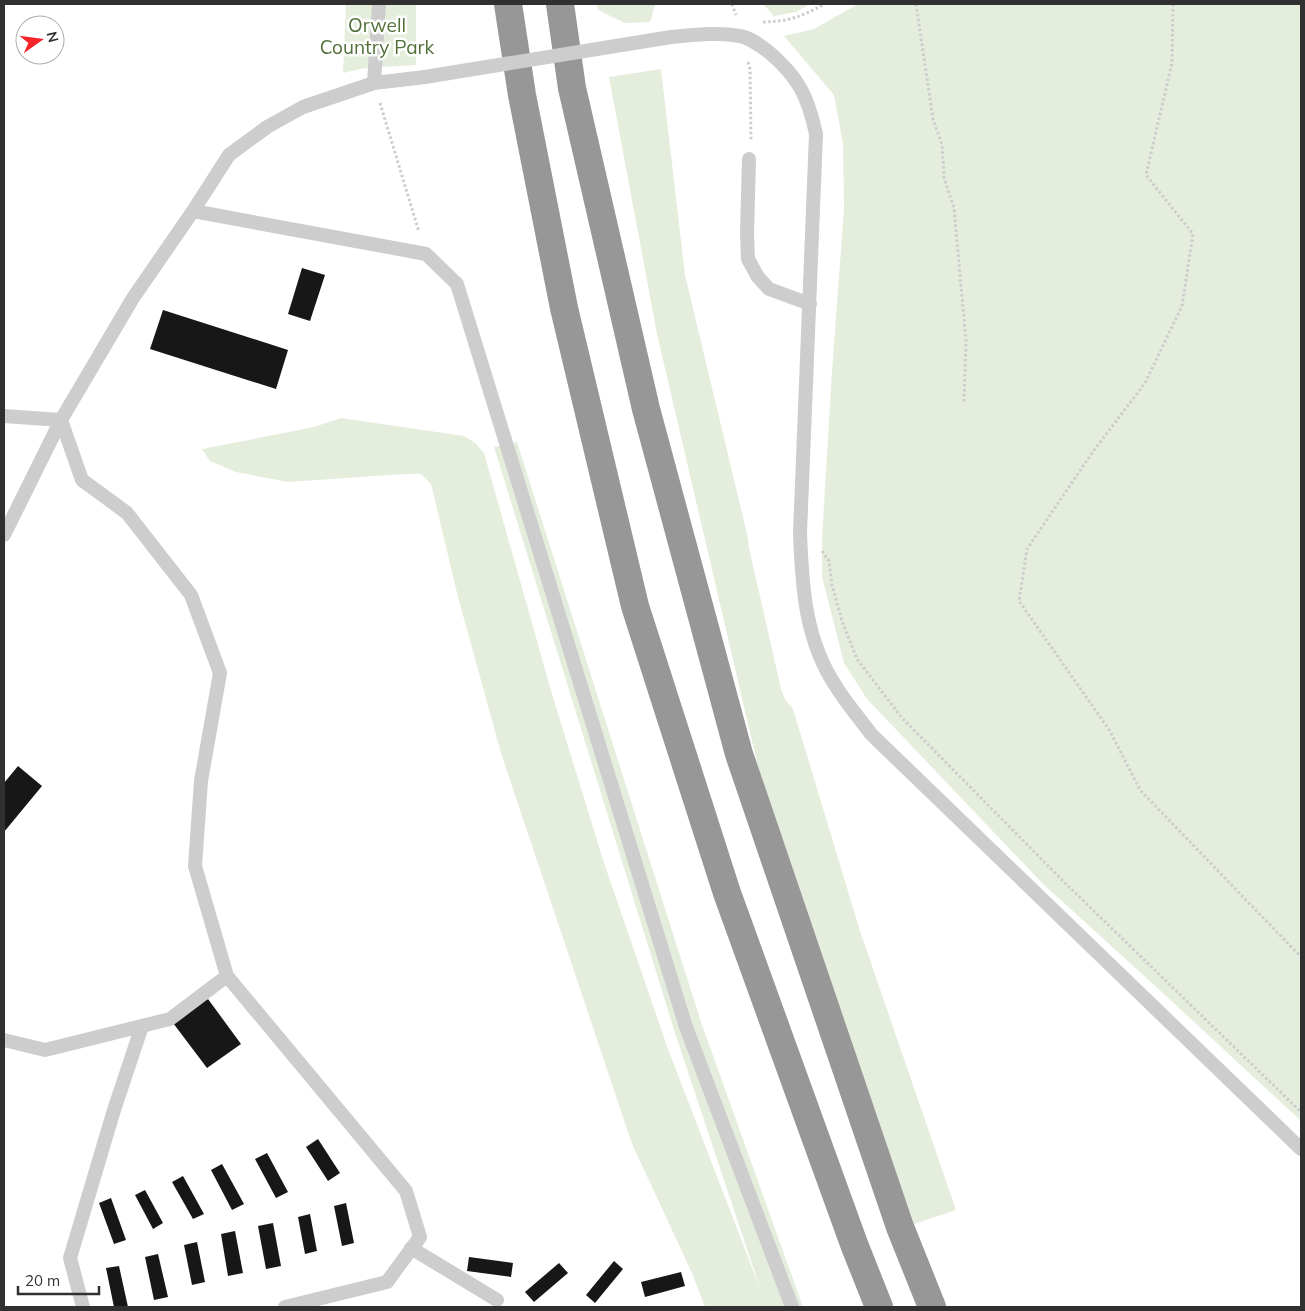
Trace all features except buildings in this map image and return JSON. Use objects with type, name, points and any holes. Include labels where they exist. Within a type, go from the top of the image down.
[{"type":"highway","points":[[508,4],[522,95],[564,308],[635,606],[727,893],[854,1244],[880,1307]]},
{"type":"highway","points":[[560,4],[572,88],[646,409],[739,754],[900,1227],[932,1307]]},
{"type":"lane","points":[[374,83],[379,4]]},
{"type":"lane","points":[[4,535],[62,420],[132,298],[193,211],[229,155],[267,127],[303,107],[374,83],[426,77],[671,37],[713,34],[741,36],[758,43],[781,62],[799,84],[810,108],[816,134],[800,532],[801,575],[807,619],[818,654],[836,687],[871,734],[1301,1149]]},
{"type":"lane","points":[[749,159],[748,258],[758,277],[769,289],[810,304]]},
{"type":"lane","points":[[193,211],[426,254],[457,284],[686,1027],[792,1307]]},
{"type":"lane","points":[[4,416],[62,420]]},
{"type":"lane","points":[[62,420],[82,480],[127,513],[191,595],[220,673],[201,782],[195,866],[227,976],[406,1191],[420,1237],[387,1282],[285,1307]]},
{"type":"lane","points":[[4,1040],[45,1050],[170,1020],[227,976]]},
{"type":"lane","points":[[83,1307],[70,1258],[114,1110],[142,1026]]},
{"type":"lane","points":[[412,1248],[497,1300]]},
{"type":"path","points":[[759,22],[786,21],[800,17],[825,4]]},
{"type":"path","points":[[916,4],[933,119],[942,146],[944,178],[954,208],[966,341],[964,402]]},
{"type":"path","points":[[1173,4],[1172,63],[1146,175],[1193,234],[1182,306],[1145,383],[1092,454],[1027,548],[1019,601],[1110,731],[1140,790],[1301,957]]},
{"type":"path","points":[[741,36],[750,69],[751,151],[749,159]]},
{"type":"path","points":[[374,83],[426,254]]},
{"type":"path","points":[[800,532],[820,548],[829,561],[835,594],[856,659],[902,718],[1065,883],[1301,1112]]},
{"type":"green space","name":"Orwell Country Park","points":[[346,4],[416,4],[416,65],[365,68],[343,73]]},
{"type":"green space","points":[[597,4],[657,4],[655,5],[650,22],[625,23],[598,10]]},
{"type":"green space","points":[[763,4],[810,4],[796,12],[774,16]]},
{"type":"green space","points":[[858,4],[1301,4],[1301,1121],[1043,884],[867,699],[844,663],[822,577],[822,538],[844,209],[843,144],[834,95],[784,36],[814,29]]},
{"type":"green space","points":[[661,69],[685,275],[748,538],[781,689],[786,701],[793,709],[860,931],[956,1210],[914,1224],[780,861],[657,334],[609,77]]},
{"type":"green space","points":[[341,418],[464,436],[475,443],[484,453],[552,694],[604,863],[668,1049],[761,1291],[675,1033],[494,447],[517,442],[701,1022],[803,1307],[705,1307],[692,1273],[632,1144],[501,753],[458,597],[431,484],[421,474],[288,482],[236,472],[210,461],[202,449],[314,427]]}]
